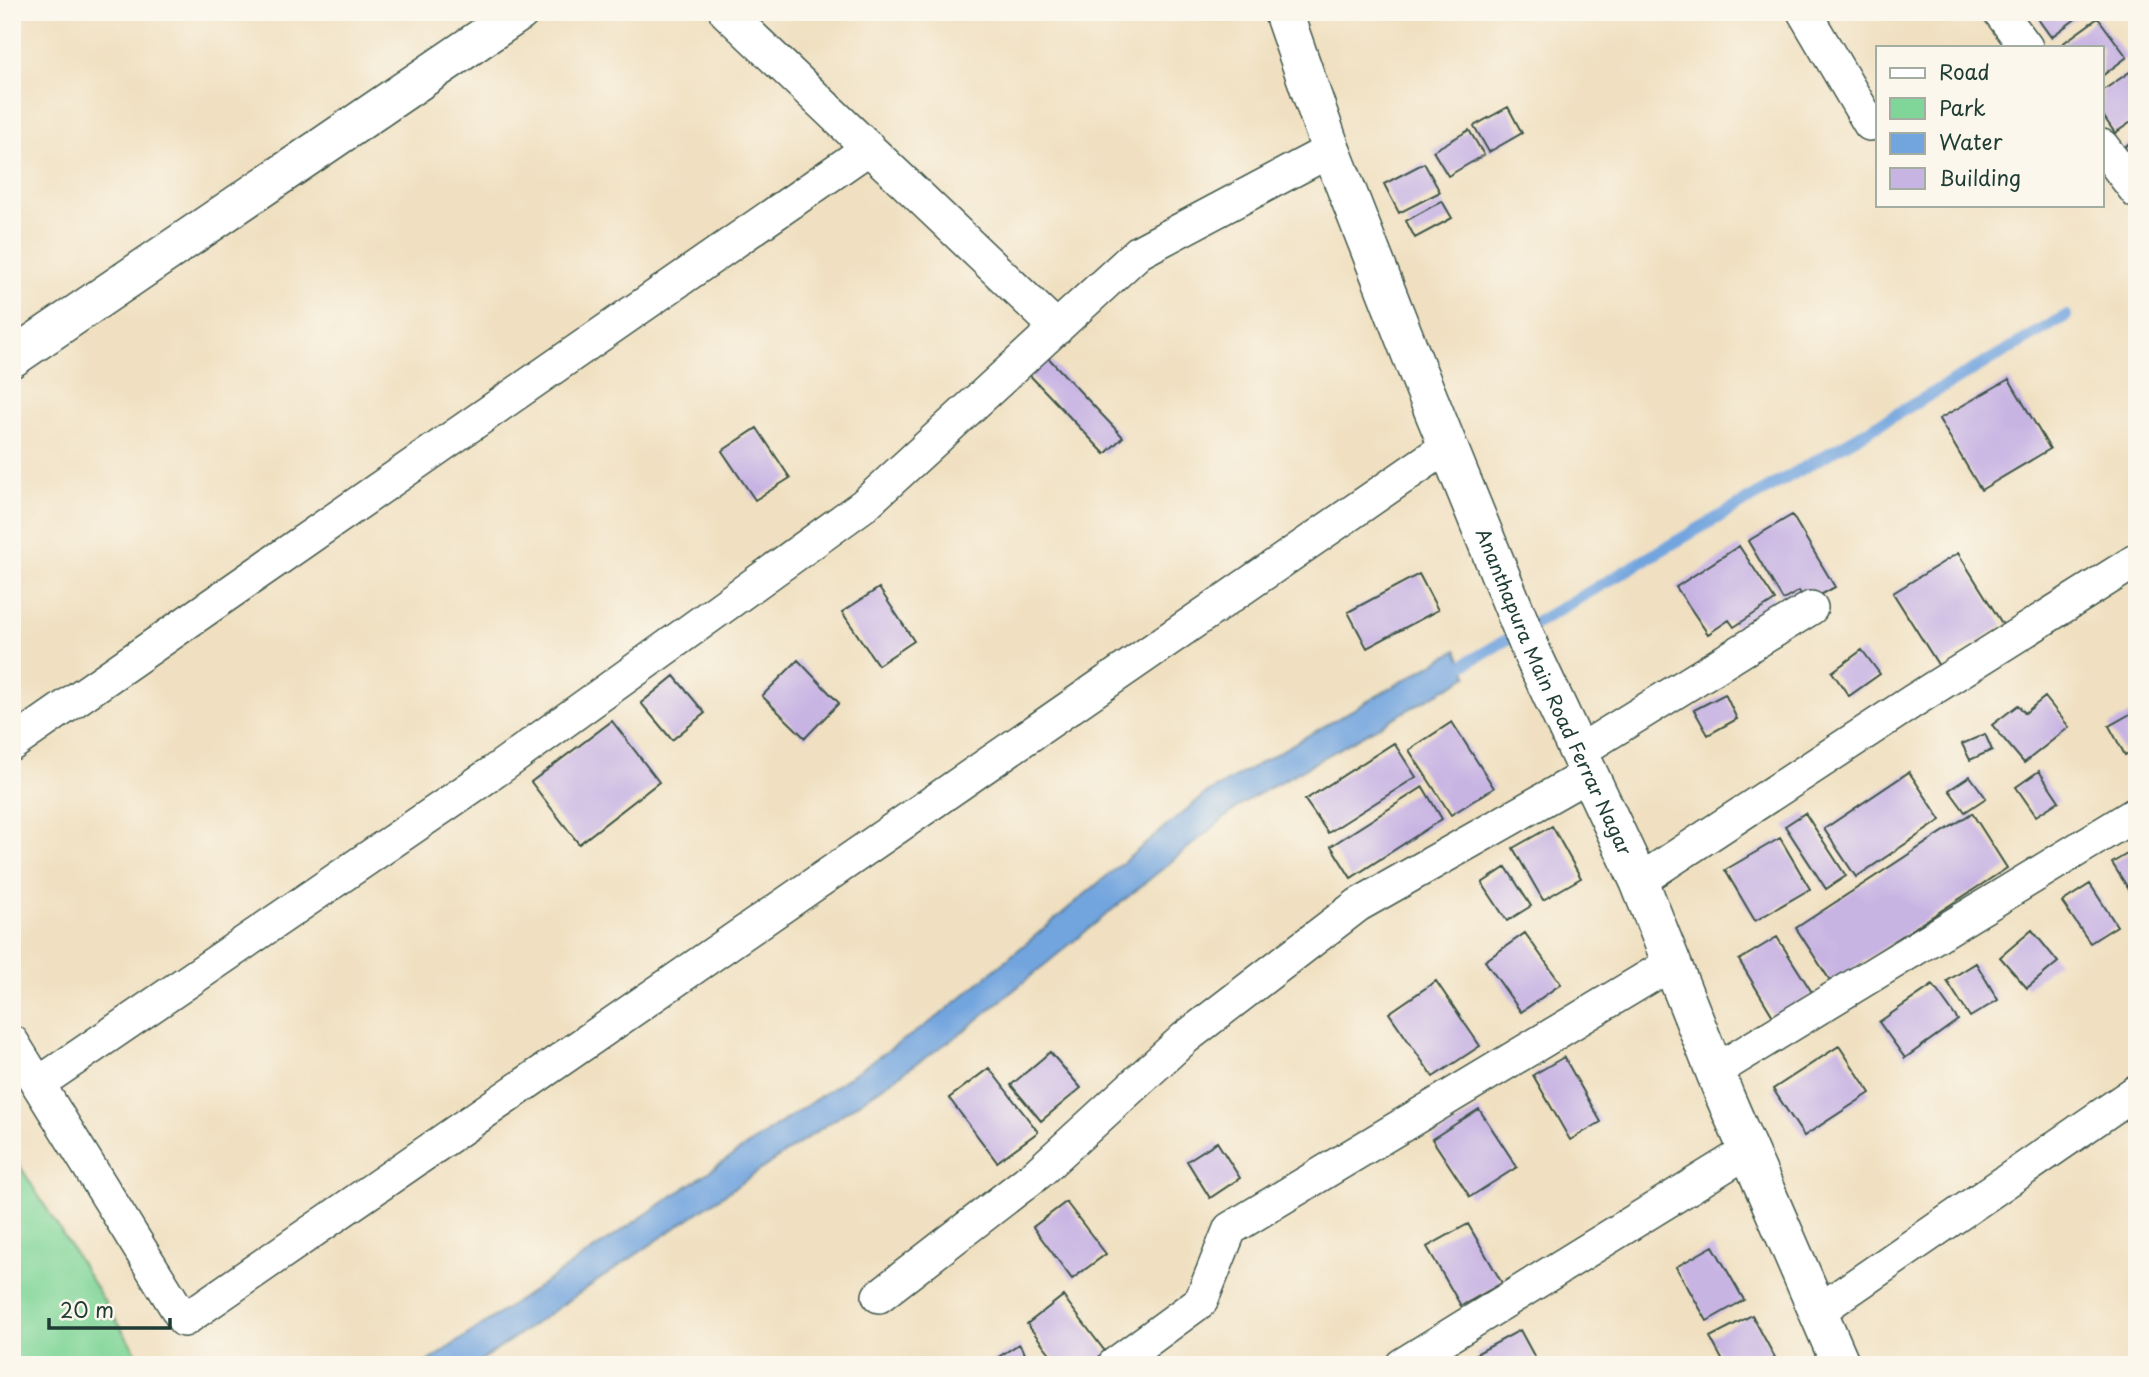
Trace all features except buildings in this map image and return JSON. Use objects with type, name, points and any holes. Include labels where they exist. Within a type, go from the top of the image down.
[{"type":"street","points":[[12,358],[520,12]]},
{"type":"street","points":[[726,12],[1057,328]]},
{"type":"street","name":"Ananthapura Main Road Ferrar Nagar","points":[[1283,12],[1331,150],[1532,653],[1639,881],[1748,1151],[1841,1365]]},
{"type":"street","points":[[1804,12],[1870,124]]},
{"type":"street","points":[[2000,12],[2025,46]]},
{"type":"street","points":[[12,744],[869,148]]},
{"type":"street","points":[[2104,149],[2137,192]]},
{"type":"street","points":[[38,1084],[495,771],[864,505],[1139,251],[1331,150]]},
{"type":"street","points":[[12,1042],[184,1320],[1448,446]]},
{"type":"street","points":[[1639,881],[1913,701],[2137,560]]},
{"type":"street","points":[[879,1296],[1038,1173],[1185,1038],[1358,905],[1584,763],[1811,608]]},
{"type":"street","points":[[1715,1071],[2137,813]]},
{"type":"street","points":[[1114,1365],[1201,1301],[1230,1229],[1672,962]]},
{"type":"street","points":[[1817,1312],[2137,1091]]},
{"type":"street","points":[[1402,1365],[1748,1151]]},
{"type":"green space","points":[[12,1153],[144,1365],[12,1365]]},
{"type":"water","points":[[1457,650],[1468,676],[1243,803],[960,1034],[474,1365],[423,1365],[939,1016],[1204,795]]},
{"type":"waterway","points":[[1451,672],[2066,316]]}]
